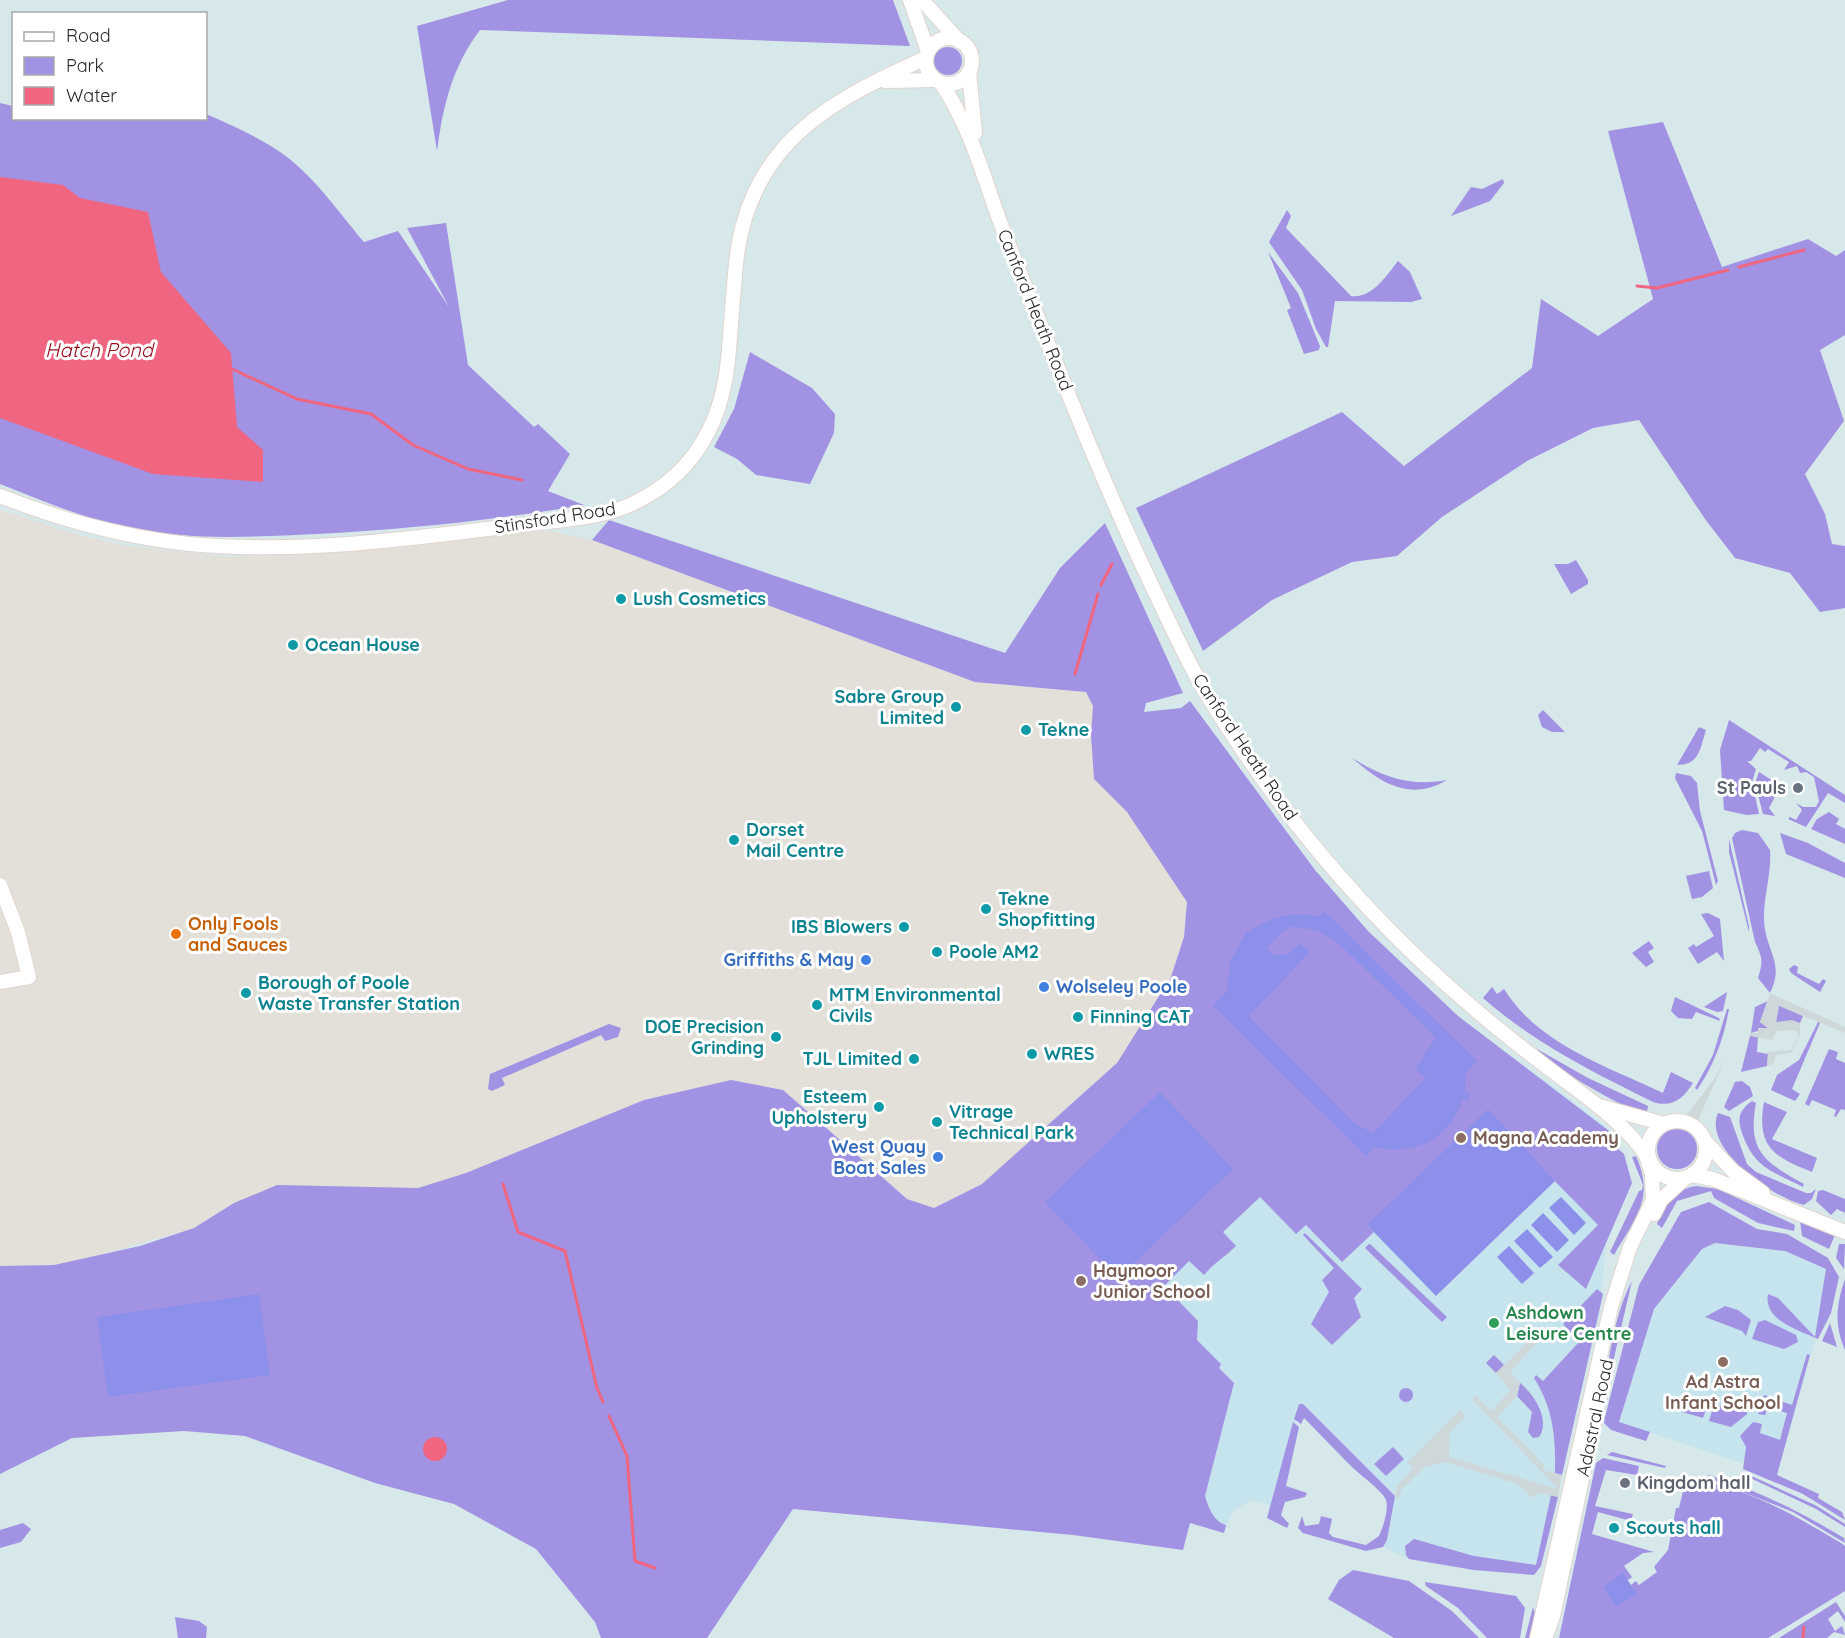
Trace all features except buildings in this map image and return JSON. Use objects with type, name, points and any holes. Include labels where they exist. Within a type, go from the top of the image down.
[{"type":"street","points":[[910,0],[927,55],[928,70],[938,81],[954,84],[969,72],[970,54],[922,0]]},
{"type":"street","points":[[927,55],[932,45],[945,39],[959,41]]},
{"type":"street","name":"Stinsford Road","points":[[0,498],[65,520],[127,535],[239,547],[339,543],[486,529],[599,514],[634,503],[665,484],[684,467],[707,435],[719,408],[726,379],[738,247],[748,211],[761,180],[787,143],[807,124],[848,95],[927,55]]},
{"type":"street","name":"Canford Heath Road","points":[[969,72],[978,156]]},
{"type":"street","name":"Stinsford Road","points":[[877,82],[938,81]]},
{"type":"street","name":"Canford Heath Road","points":[[938,81],[962,117],[978,156],[997,217],[1119,518],[1187,658],[1217,711],[1268,787],[1308,838],[1370,908],[1469,1004],[1598,1106],[1635,1141],[1648,1158]]},
{"type":"street","points":[[0,885],[18,932],[29,977],[0,982]]},
{"type":"street","name":"Canford Heath Road","points":[[1598,1106],[1664,1124]]},
{"type":"street","points":[[1653,1200],[1652,1174],[1648,1158],[1650,1140],[1664,1124],[1675,1121],[1688,1124],[1698,1131],[1703,1140],[1733,1171],[1781,1207]]},
{"type":"street","points":[[1689,1176],[1704,1160],[1703,1140]]},
{"type":"street","points":[[1648,1158],[1659,1173],[1672,1179],[1689,1176],[1713,1179],[1845,1232]]},
{"type":"street","points":[[1537,1638],[1563,1516],[1572,1502],[1588,1435],[1622,1268],[1653,1200],[1658,1187],[1659,1173]]},
{"type":"street","name":"Adastral Road","points":[[1545,1638],[1553,1616],[1588,1435],[1629,1270],[1661,1200],[1689,1176]]},
{"type":"shaded area","points":[[0,510],[79,535],[127,546],[228,557],[344,551],[525,531],[552,531],[592,540],[975,682],[1086,692],[1093,706],[1091,735],[1094,779],[1127,812],[1187,902],[1184,937],[1171,977],[1117,1063],[982,1184],[934,1208],[907,1199],[783,1090],[417,1188],[234,1203],[194,1228],[76,1261],[54,1265],[0,1266]],"holes":[[[609,1024],[601,1035],[502,1078],[505,1086],[490,1074]]]},
{"type":"shaded area","points":[[1190,701],[1315,870],[1368,931],[1458,1016],[1601,1123],[1613,1134],[1609,1141],[1624,1154],[1632,1183],[1606,1245],[1600,1310],[1541,1566],[1534,1575],[1474,1570],[1409,1559],[1383,1547],[1387,1540],[1394,1502],[1300,1406],[1272,1506],[1252,1500],[1233,1511],[1224,1533],[915,1249],[1213,979],[1143,712],[1181,708]]},
{"type":"shaded area","points":[[1325,912],[1477,1061],[1466,1073],[1465,1091],[1471,1095],[1468,1101],[1463,1098],[1450,1124],[1429,1141],[1403,1149],[1374,1147],[1366,1156],[1213,1006],[1227,991],[1230,962],[1247,931],[1283,916],[1300,914],[1320,916]],"holes":[[[1291,927],[1316,931],[1338,943],[1436,1037],[1415,1070],[1426,1077],[1373,1133],[1353,1122],[1249,1016],[1310,952],[1300,943],[1288,954],[1274,955],[1267,949],[1282,932]]]},
{"type":"shaded area","points":[[1770,993],[1845,1027],[1845,1033],[1779,1006],[1776,1022],[1792,1020],[1800,1023],[1800,1035],[1791,1053],[1776,1055],[1774,1063],[1767,1066],[1768,1054],[1766,1052],[1791,1050],[1799,1035],[1795,1030],[1777,1031],[1772,1040],[1750,1036],[1751,1033],[1758,1033],[1758,1028],[1768,1028],[1760,1022]]},
{"type":"shaded area","points":[[1725,1060],[1698,1120],[1686,1116],[1715,1078]]},
{"type":"shaded area","points":[[1160,1092],[1233,1169],[1118,1278],[1045,1202]]},
{"type":"shaded area","points":[[1488,1109],[1555,1181],[1436,1296],[1367,1225]]},
{"type":"shaded area","points":[[1561,1197],[1586,1223],[1574,1235],[1549,1208]]},
{"type":"shaded area","points":[[1543,1213],[1569,1240],[1557,1252],[1531,1225]]},
{"type":"shaded area","points":[[1527,1229],[1553,1257],[1540,1268],[1514,1241]]},
{"type":"shaded area","name":"Ad Astra Infant School","points":[[1715,1243],[1785,1251],[1827,1270],[1832,1279],[1777,1475],[1619,1422],[1654,1309],[1693,1257],[1702,1249]]},
{"type":"shaded area","points":[[1509,1246],[1534,1273],[1522,1284],[1497,1257]]},
{"type":"shaded area","points":[[259,1294],[270,1375],[108,1397],[97,1317]]},
{"type":"shaded area","points":[[1543,1326],[1548,1331],[1510,1372],[1520,1383],[1517,1396],[1497,1417],[1544,1465],[1543,1470],[1562,1475],[1558,1497],[1540,1493],[1532,1498],[1518,1484],[1444,1462],[1425,1467],[1401,1490],[1399,1499],[1395,1496],[1397,1486],[1413,1469],[1407,1462],[1460,1410],[1466,1416],[1450,1432],[1449,1457],[1558,1489],[1472,1399],[1475,1395],[1491,1411],[1510,1390],[1496,1373]]},
{"type":"shaded area","points":[[1623,1573],[1637,1594],[1616,1607],[1603,1587]]},
{"type":"green space","points":[[508,0],[893,0],[910,46],[480,30],[462,58],[450,88],[437,151],[417,26]]},
{"type":"green space","points":[[948,47],[958,51],[962,61],[958,71],[948,75],[938,71],[934,61],[938,51]]},
{"type":"green space","points":[[0,103],[12,106],[12,120],[207,120],[207,114],[246,132],[283,154],[306,173],[364,242],[398,231],[449,307],[407,228],[446,223],[468,365],[534,427],[538,424],[570,454],[548,491],[584,505],[484,519],[383,529],[220,537],[148,531],[109,523],[0,484]]},
{"type":"green space","points":[[1663,122],[1722,267],[1808,239],[1836,256],[1845,250],[1845,335],[1820,350],[1844,421],[1805,474],[1825,514],[1832,544],[1845,546],[1845,608],[1820,612],[1790,573],[1735,558],[1705,519],[1639,420],[1593,428],[1527,461],[1442,517],[1397,556],[1352,562],[1272,600],[1203,651],[1136,508],[1342,412],[1404,466],[1532,368],[1541,299],[1598,336],[1653,299],[1608,131]]},
{"type":"green space","points":[[1503,179],[1504,183],[1490,201],[1451,216],[1471,187],[1482,189]]},
{"type":"green space","points":[[1287,210],[1291,216],[1286,228],[1351,296],[1366,294],[1372,290],[1398,261],[1410,272],[1422,299],[1411,302],[1335,301],[1328,347],[1326,347],[1316,329],[1302,290],[1269,242]]},
{"type":"green space","points":[[1268,252],[1298,293],[1320,346],[1319,350],[1304,354],[1287,310],[1291,308]]},
{"type":"green space","points":[[750,352],[812,388],[835,414],[834,433],[810,484],[756,475],[737,459],[714,447],[734,409]]},
{"type":"green space","points":[[609,520],[1005,653],[1060,568],[1105,523],[1183,693],[1146,703],[1144,712],[1181,708],[1190,701],[1315,870],[1368,931],[1458,1016],[1613,1134],[1609,1141],[1624,1154],[1632,1183],[1586,1289],[1558,1265],[1598,1225],[1530,1156],[1367,1225],[1374,1232],[1342,1262],[1306,1225],[1296,1234],[1260,1197],[1223,1232],[1236,1246],[1232,1250],[1204,1275],[1189,1261],[1164,1286],[1198,1321],[1197,1340],[1221,1364],[1219,1368],[1234,1383],[1205,1496],[1215,1517],[1226,1525],[1224,1533],[1190,1523],[1183,1550],[1073,1535],[793,1509],[707,1638],[601,1638],[595,1622],[536,1549],[454,1504],[375,1483],[245,1436],[184,1431],[72,1438],[0,1474],[0,1266],[54,1265],[140,1246],[194,1228],[234,1203],[277,1185],[418,1188],[466,1173],[644,1100],[731,1080],[783,1090],[907,1199],[934,1208],[982,1184],[1117,1063],[1171,977],[1184,937],[1187,902],[1127,812],[1094,779],[1091,735],[1093,706],[1086,692],[975,682],[592,540]]},
{"type":"green space","points":[[1576,560],[1588,584],[1571,594],[1554,564],[1568,564]]},
{"type":"green space","points":[[1543,710],[1565,732],[1552,732],[1542,727],[1538,715]]},
{"type":"green space","points":[[1729,720],[1845,795],[1845,803],[1828,793],[1806,827],[1788,819],[1790,817],[1796,820],[1802,810],[1796,803],[1803,807],[1816,807],[1819,801],[1814,777],[1806,772],[1800,773],[1797,766],[1784,770],[1789,762],[1768,749],[1765,752],[1760,748],[1751,761],[1747,761],[1756,769],[1752,782],[1759,814],[1746,815],[1724,810],[1720,750]]},
{"type":"green space","points":[[1699,727],[1706,730],[1698,754],[1690,762],[1677,765]]},
{"type":"green space","points":[[1352,758],[1397,779],[1421,782],[1447,780],[1421,789],[1396,787],[1374,775]]},
{"type":"green space","points":[[1759,772],[1773,781],[1776,795],[1769,808],[1775,816],[1763,814],[1755,783]]},
{"type":"green space","points":[[1676,773],[1691,776],[1697,783],[1700,811],[1718,881],[1716,885],[1702,831],[1675,778]]},
{"type":"green space","points":[[1829,812],[1839,819],[1836,824],[1845,829],[1845,844],[1811,829],[1817,819]]},
{"type":"green space","points":[[1742,830],[1758,833],[1770,850],[1764,921],[1776,973],[1770,993],[1758,978],[1761,956],[1755,942],[1732,838],[1735,833]]},
{"type":"green space","points":[[1780,833],[1808,843],[1845,863],[1845,878],[1786,854]]},
{"type":"green space","points":[[1729,839],[1749,926],[1749,932],[1729,852]]},
{"type":"green space","points":[[1709,871],[1713,888],[1702,897],[1692,899],[1686,876]]},
{"type":"green space","points":[[1708,913],[1720,919],[1724,961],[1717,952],[1698,964],[1688,948],[1694,944],[1696,947],[1714,936],[1701,914]]},
{"type":"green space","points":[[1649,941],[1654,948],[1648,952],[1654,962],[1646,967],[1632,953]]},
{"type":"green space","points":[[1794,965],[1798,967],[1797,973],[1819,984],[1823,979],[1826,981],[1820,992],[1791,973],[1789,969]]},
{"type":"green space","points":[[1492,987],[1497,994],[1504,989],[1535,1025],[1597,1063],[1663,1093],[1671,1072],[1693,1083],[1676,1101],[1666,1104],[1653,1102],[1543,1043],[1502,1014],[1483,998]]},
{"type":"green space","points":[[1727,992],[1723,1011],[1717,1012],[1704,1007]]},
{"type":"green space","points":[[1675,997],[1719,1018],[1720,1021],[1696,1012],[1692,1019],[1678,1018],[1671,1011]]},
{"type":"green space","points":[[1768,1001],[1760,1022],[1768,1028],[1751,1033],[1755,1007]]},
{"type":"green space","points":[[1779,1005],[1803,1016],[1800,1023],[1776,1022]]},
{"type":"green space","points":[[1727,1009],[1729,1009],[1727,1020],[1718,1051],[1697,1090],[1695,1088],[1713,1055]]},
{"type":"green space","points":[[1818,1022],[1820,1023],[1792,1089],[1800,1094],[1795,1101],[1771,1090],[1777,1075],[1799,1060]]},
{"type":"green space","points":[[609,1024],[621,1028],[618,1037],[605,1041],[601,1035],[502,1078],[505,1085],[492,1091],[488,1089],[490,1074]]},
{"type":"green space","points":[[1750,1036],[1758,1036],[1757,1052],[1768,1054],[1767,1066],[1741,1072]]},
{"type":"green space","points":[[1537,1049],[1588,1078],[1648,1106],[1646,1117],[1569,1075]]},
{"type":"green space","points":[[1829,1049],[1838,1052],[1836,1059],[1845,1063],[1845,1110],[1841,1109],[1836,1117],[1834,1116],[1836,1110],[1812,1100],[1809,1106],[1805,1104]]},
{"type":"green space","points":[[1742,1081],[1750,1087],[1753,1096],[1729,1111],[1724,1107],[1735,1082]]},
{"type":"green space","points":[[1752,1101],[1756,1103],[1754,1133],[1762,1154],[1769,1162],[1804,1184],[1803,1187],[1765,1167],[1752,1154],[1742,1133],[1740,1119],[1744,1108]]},
{"type":"green space","points":[[1764,1102],[1787,1112],[1772,1139],[1817,1158],[1812,1172],[1787,1161],[1771,1148],[1763,1130]]},
{"type":"green space","points":[[1718,1113],[1730,1117],[1747,1164],[1756,1172],[1806,1193],[1811,1193],[1816,1189],[1812,1199],[1804,1205],[1791,1201],[1744,1170],[1720,1142],[1716,1127]]},
{"type":"green space","points":[[1677,1129],[1685,1130],[1691,1135],[1696,1141],[1696,1157],[1691,1163],[1685,1168],[1677,1169],[1669,1168],[1663,1163],[1658,1157],[1657,1149],[1658,1141],[1663,1135],[1669,1130]]},
{"type":"green space","points":[[1636,1156],[1644,1184],[1643,1196],[1636,1218],[1614,1255],[1610,1252],[1639,1191],[1642,1190],[1643,1185],[1632,1157]]},
{"type":"green space","points":[[1696,1186],[1718,1189],[1795,1225],[1794,1231],[1758,1223],[1714,1198],[1711,1191],[1677,1201],[1662,1228],[1657,1224],[1671,1199],[1682,1191]]},
{"type":"green space","points":[[1823,1190],[1845,1199],[1845,1213],[1837,1209],[1831,1215],[1816,1201],[1818,1191]]},
{"type":"green space","points":[[1709,1202],[1757,1229],[1787,1234],[1828,1258],[1839,1277],[1831,1313],[1818,1339],[1784,1323],[1771,1311],[1768,1303],[1768,1294],[1778,1298],[1815,1337],[1826,1269],[1785,1251],[1715,1243],[1702,1249],[1654,1309],[1619,1422],[1650,1432],[1646,1441],[1611,1430],[1604,1423],[1605,1417],[1639,1285],[1681,1212]]},
{"type":"green space","points":[[1800,1221],[1835,1235],[1829,1249],[1802,1236]]},
{"type":"green space","points":[[1305,1233],[1362,1289],[1354,1298],[1361,1317],[1332,1345],[1311,1324],[1329,1292],[1322,1280],[1334,1268],[1303,1235]]},
{"type":"green space","points":[[1369,1244],[1447,1317],[1442,1322],[1365,1248]]},
{"type":"green space","points":[[1839,1244],[1845,1244],[1844,1269],[1836,1258]]},
{"type":"green space","points":[[1845,1279],[1845,1350],[1839,1332],[1838,1315]]},
{"type":"green space","points":[[1632,1281],[1602,1409],[1600,1408],[1615,1327]]},
{"type":"green space","points":[[1597,1289],[1603,1294],[1562,1475],[1555,1473],[1552,1423],[1545,1400],[1534,1378],[1536,1375],[1543,1381],[1579,1342],[1563,1324]]},
{"type":"green space","points":[[1725,1306],[1738,1310],[1751,1320],[1746,1336],[1742,1331],[1705,1317]]},
{"type":"green space","points":[[1765,1320],[1796,1335],[1798,1342],[1784,1349],[1752,1339],[1758,1322]]},
{"type":"green space","points":[[1830,1323],[1837,1347],[1822,1341]]},
{"type":"green space","points":[[1807,1354],[1810,1355],[1777,1475],[1819,1494],[1818,1498],[1842,1512],[1845,1520],[1803,1494],[1743,1469],[1746,1447],[1740,1436],[1753,1422],[1762,1424],[1760,1433],[1780,1440],[1787,1413],[1768,1407],[1765,1415],[1758,1414],[1764,1395],[1792,1405]]},
{"type":"green space","points":[[1494,1355],[1504,1365],[1496,1373],[1486,1363]]},
{"type":"green space","points":[[1520,1383],[1531,1394],[1542,1415],[1543,1423],[1539,1437],[1533,1438],[1528,1432],[1532,1412],[1517,1396]]},
{"type":"green space","points":[[1403,1388],[1409,1388],[1413,1395],[1409,1402],[1403,1402],[1399,1398],[1399,1392]]},
{"type":"green space","points":[[1687,1397],[1709,1400],[1703,1418],[1682,1412]]},
{"type":"green space","points":[[1299,1404],[1303,1404],[1395,1496],[1387,1540],[1383,1547],[1366,1551],[1303,1533],[1298,1528],[1302,1516],[1305,1526],[1319,1524],[1321,1516],[1332,1519],[1329,1533],[1333,1537],[1366,1545],[1379,1536],[1387,1509],[1386,1500],[1381,1492],[1352,1467],[1304,1418],[1301,1424],[1294,1419]]},
{"type":"green space","points":[[1714,1404],[1747,1412],[1747,1414],[1731,1427],[1709,1421]]},
{"type":"green space","points":[[1293,1422],[1299,1427],[1286,1486],[1307,1493],[1305,1497],[1285,1502],[1281,1515],[1289,1524],[1287,1528],[1267,1518]]},
{"type":"green space","points":[[1393,1447],[1404,1459],[1386,1476],[1374,1464]]},
{"type":"green space","points":[[1612,1452],[1666,1466],[1665,1468],[1607,1455]]},
{"type":"green space","points":[[1603,1458],[1639,1466],[1637,1475],[1606,1470],[1595,1506],[1633,1514],[1631,1521],[1598,1512],[1592,1534],[1654,1552],[1643,1553],[1624,1566],[1632,1577],[1628,1580],[1622,1574],[1636,1594],[1631,1585],[1636,1581],[1639,1585],[1657,1572],[1654,1567],[1668,1550],[1676,1508],[1679,1508],[1686,1479],[1707,1482],[1747,1494],[1786,1512],[1841,1543],[1845,1546],[1845,1591],[1768,1638],[1559,1638],[1596,1463]]},
{"type":"green space","points":[[1745,1473],[1817,1506],[1845,1524],[1845,1527],[1816,1509],[1744,1475]]},
{"type":"green space","points":[[1708,1475],[1761,1495],[1812,1519],[1844,1538],[1845,1543],[1793,1512],[1707,1478]]},
{"type":"green space","points":[[1551,1495],[1558,1497],[1541,1566],[1534,1575],[1474,1570],[1409,1559],[1406,1555],[1405,1546],[1414,1539],[1474,1556],[1536,1565]]},
{"type":"green space","points":[[23,1523],[31,1529],[21,1542],[0,1548],[0,1530]]},
{"type":"green space","points":[[1353,1570],[1409,1581],[1452,1611],[1479,1638],[1394,1638],[1328,1599],[1339,1580]]},
{"type":"green space","points":[[1425,1582],[1516,1596],[1525,1608],[1520,1638],[1487,1638],[1458,1608],[1426,1586]]},
{"type":"green space","points":[[1836,1602],[1845,1616],[1845,1622],[1838,1611],[1828,1619],[1835,1631],[1842,1626],[1845,1635],[1834,1632],[1827,1638],[1779,1638]]},
{"type":"green space","points":[[1533,1607],[1536,1616],[1533,1638],[1525,1638]]},
{"type":"green space","points":[[175,1617],[199,1621],[207,1627],[206,1638],[178,1638]]},
{"type":"water","name":"Hatch Pond","points":[[0,177],[63,185],[80,198],[148,212],[161,272],[231,353],[237,427],[263,450],[263,482],[153,474],[0,418]]},
{"type":"water","points":[[435,1437],[444,1440],[447,1449],[444,1458],[435,1461],[426,1458],[423,1449],[426,1440]]},
{"type":"waterway","points":[[1739,267],[1804,250]]},
{"type":"waterway","points":[[1637,286],[1657,288],[1728,270]]},
{"type":"waterway","points":[[232,369],[297,399],[371,414],[413,445],[468,469],[522,480]]},
{"type":"waterway","points":[[1101,585],[1112,564]]},
{"type":"waterway","points":[[1075,674],[1098,594]]},
{"type":"waterway","points":[[503,1184],[518,1232],[565,1251],[597,1388],[603,1402]]},
{"type":"waterway","points":[[609,1416],[627,1456],[635,1561],[655,1568]]},
{"type":"waterway","points":[[1803,1638],[1804,1627]]},
{"type":"place","name":"Lush Cosmetics","points":[[621,599]]},
{"type":"place","name":"Ocean House","points":[[293,645]]},
{"type":"place","name":"Sabre Group Limited","points":[[956,707]]},
{"type":"place","name":"Tekne","points":[[1026,730]]},
{"type":"place","name":"St Pauls","points":[[1798,788]]},
{"type":"place","name":"Dorset Mail Centre","points":[[734,840]]},
{"type":"place","name":"Tekne Shopfitting","points":[[986,909]]},
{"type":"place","name":"IBS Blowers","points":[[904,927]]},
{"type":"place","name":"Only Fools and Sauces","points":[[176,934]]},
{"type":"place","name":"Poole AM2","points":[[937,952]]},
{"type":"place","name":"Griffiths & May","points":[[866,960]]},
{"type":"place","name":"Wolseley Poole","points":[[1044,987]]},
{"type":"place","name":"Borough of Poole Waste Transfer Station","points":[[246,993]]},
{"type":"place","name":"MTM Environmental Civils","points":[[817,1005]]},
{"type":"place","name":"Finning CAT","points":[[1078,1017]]},
{"type":"place","name":"DOE Precision Grinding","points":[[776,1037]]},
{"type":"place","name":"WRES","points":[[1032,1054]]},
{"type":"place","name":"TJL Limited","points":[[914,1059]]},
{"type":"place","name":"Esteem Upholstery","points":[[879,1107]]},
{"type":"place","name":"Vitrage Technical Park","points":[[937,1122]]},
{"type":"place","name":"Magna Academy","points":[[1461,1138]]},
{"type":"place","name":"West Quay Boat Sales","points":[[938,1157]]},
{"type":"place","name":"Haymoor Junior School","points":[[1081,1281]]},
{"type":"place","name":"Ashdown Leisure Centre","points":[[1494,1323]]},
{"type":"place","name":"Ad Astra Infant School","points":[[1723,1362]]},
{"type":"place","name":"Kingdom hall","points":[[1625,1483]]},
{"type":"place","name":"Scouts hall","points":[[1614,1528]]}]
